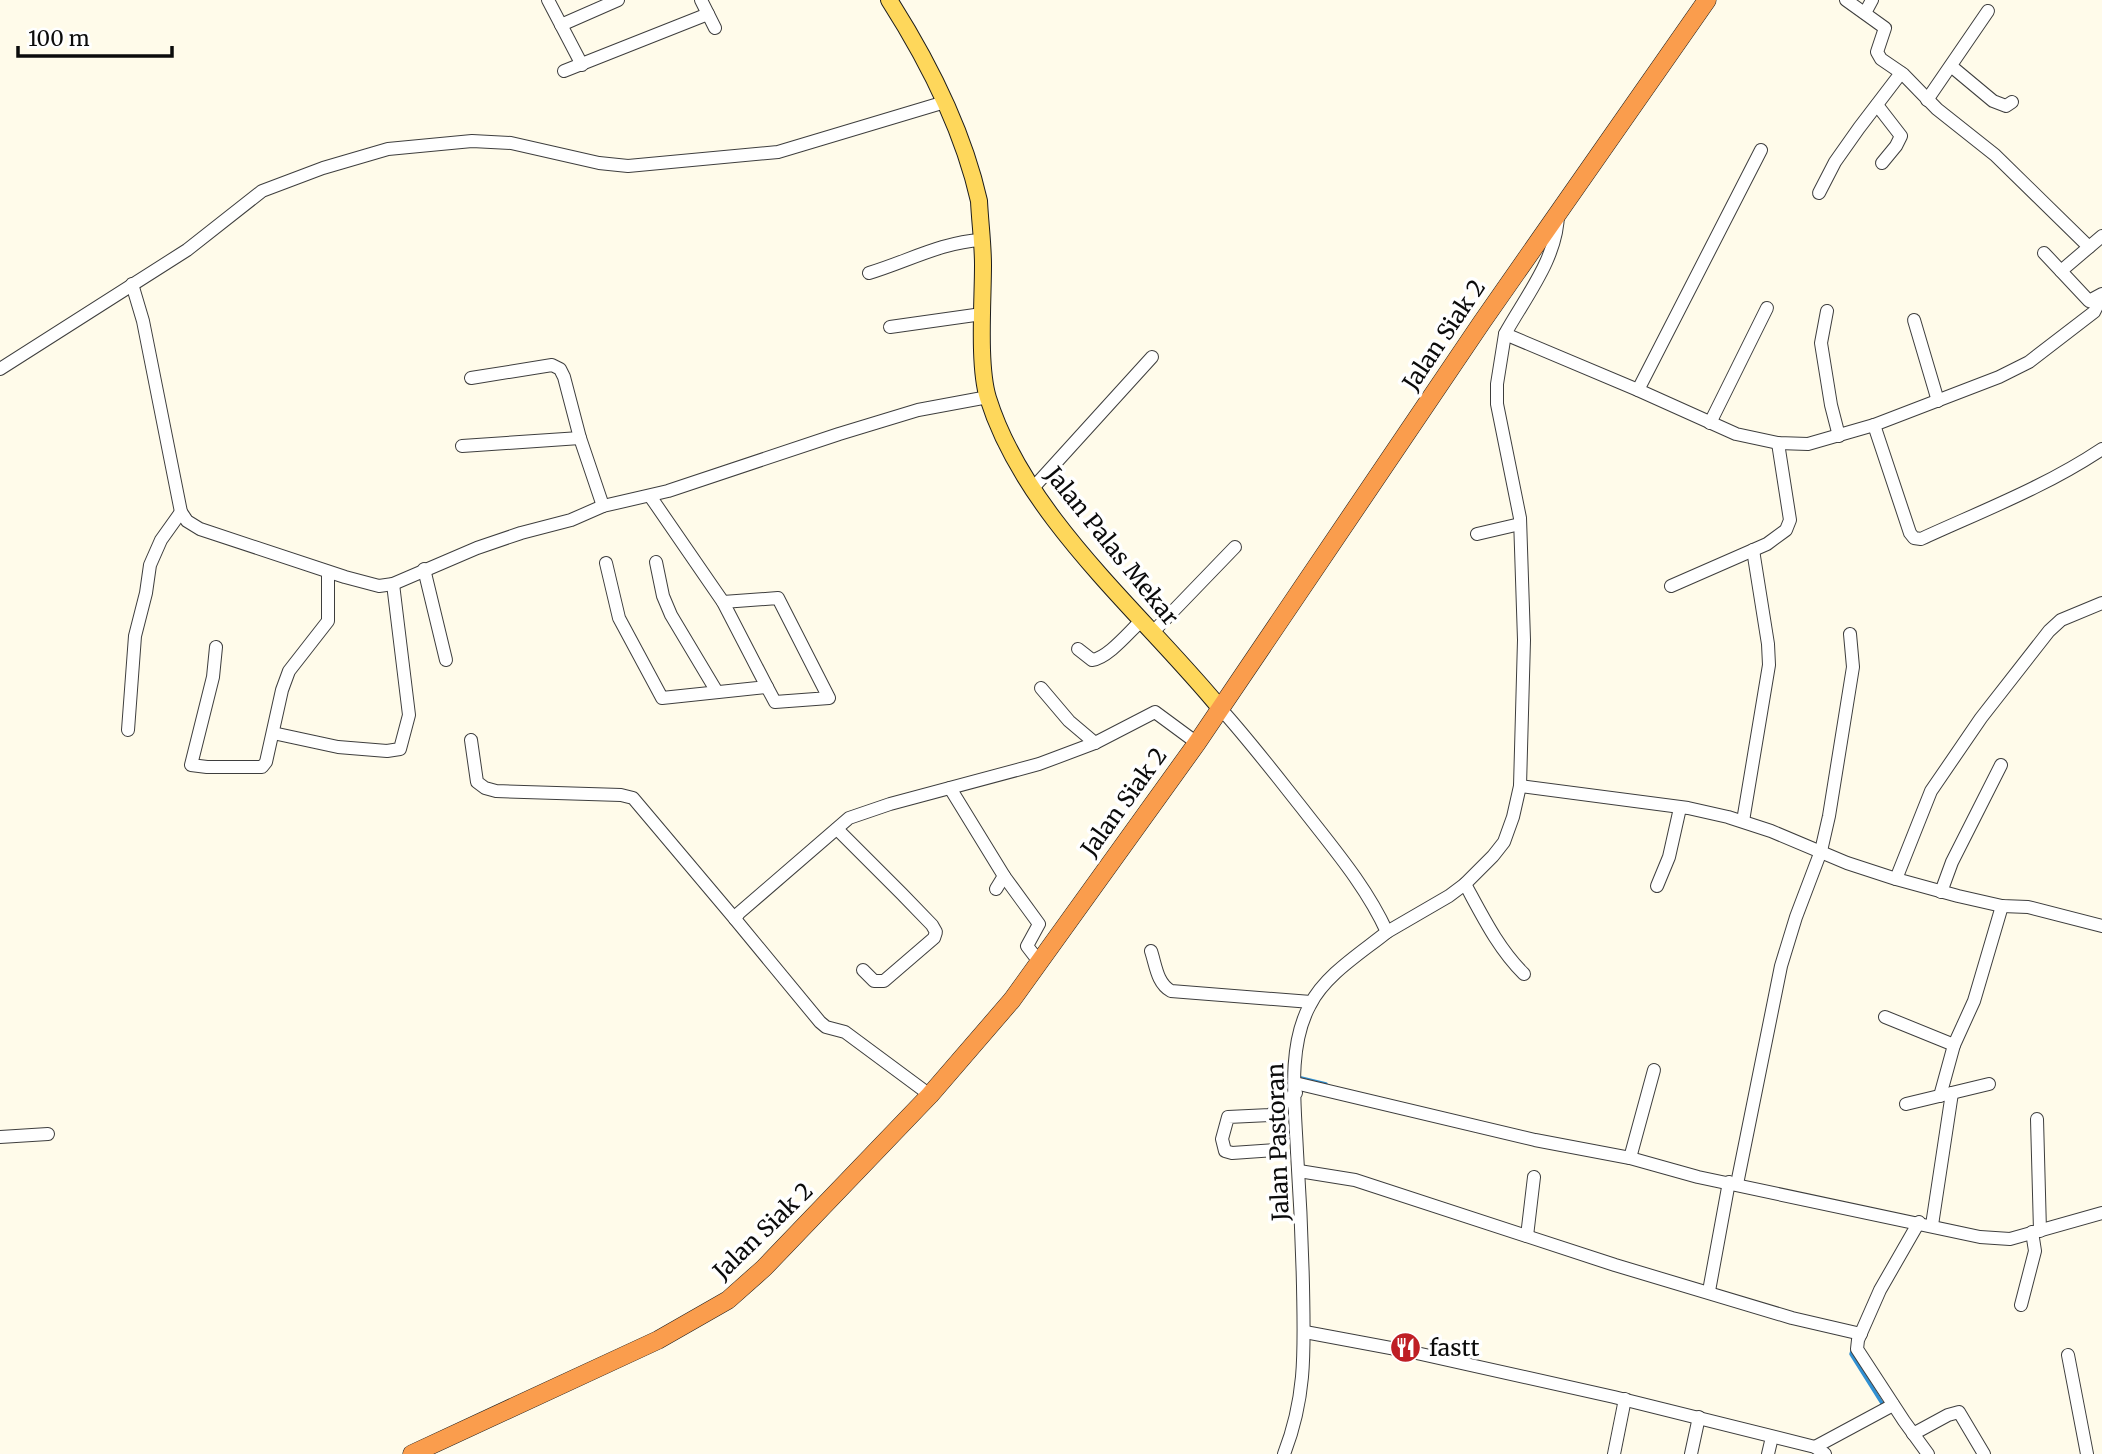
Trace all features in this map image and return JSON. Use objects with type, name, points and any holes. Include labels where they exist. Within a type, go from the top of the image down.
[{"type":"highway","name":"Jalan Siak 2","points":[[412,1454],[658,1340],[728,1300],[764,1268],[930,1095],[1012,1000],[1197,743],[1558,212],[1707,0]]},
{"type":"main road","name":"Jalan Palas Mekar","points":[[890,0],[921,53],[945,102],[975,183],[979,201],[982,314],[988,397],[1012,453],[1043,504],[1127,607],[1220,708]]},
{"type":"street","points":[[548,0],[582,65]]},
{"type":"street","points":[[561,25],[618,0]]},
{"type":"street","points":[[701,0],[715,28]]},
{"type":"street","points":[[1846,0],[1885,28],[1877,52],[1881,59],[1901,73],[1927,100],[1995,155],[2090,247]]},
{"type":"street","points":[[1865,13],[1872,0]]},
{"type":"street","points":[[1927,100],[1988,11]]},
{"type":"street","points":[[564,71],[708,14]]},
{"type":"street","points":[[1951,66],[1993,101],[2006,106],[2012,102]]},
{"type":"street","points":[[1819,193],[1835,162],[1901,73]]},
{"type":"street","points":[[0,369],[42,345],[187,250],[262,191],[388,149],[472,141],[511,143],[599,163],[628,166],[778,152],[945,102]]},
{"type":"street","points":[[1877,105],[1901,136],[1882,163]]},
{"type":"street","points":[[1638,390],[1761,150]]},
{"type":"street","points":[[1558,212],[1558,230],[1552,251],[1505,334],[1736,435],[1778,443],[1808,444],[1839,436],[1998,377],[2029,362],[2094,312],[2100,296]]},
{"type":"street","points":[[2061,271],[2102,236]]},
{"type":"street","points":[[869,273],[898,265],[934,249],[981,240]]},
{"type":"street","points":[[2044,253],[2086,298],[2091,301],[2100,296]]},
{"type":"street","points":[[132,284],[143,321],[181,512],[187,522],[200,529],[328,572],[379,586],[393,584],[424,569],[521,533],[571,520],[603,506],[650,496],[918,410],[988,397]]},
{"type":"street","points":[[1710,423],[1768,308]]},
{"type":"street","points":[[1827,311],[1821,343],[1830,405],[1839,436]]},
{"type":"street","points":[[890,327],[982,314]]},
{"type":"street","points":[[1914,320],[1938,401]]},
{"type":"street","name":"Jalan Pastoran","points":[[1284,1454],[1298,1407],[1305,1369],[1294,1065],[1298,1035],[1311,1002],[1336,975],[1387,932],[1465,884],[1493,856],[1504,842],[1520,786],[1524,640],[1520,524],[1497,404],[1497,384],[1505,334]]},
{"type":"street","points":[[1033,488],[1152,357]]},
{"type":"street","points":[[471,378],[552,365],[560,369],[603,506]]},
{"type":"street","points":[[1874,425],[1910,533],[1914,538],[1920,539],[2045,483],[2102,449]]},
{"type":"street","points":[[462,446],[580,438]]},
{"type":"street","points":[[1671,586],[1778,538],[1786,530],[1790,520],[1778,443]]},
{"type":"street","points":[[650,496],[723,603],[775,702],[829,698],[778,598],[723,603]]},
{"type":"street","points":[[128,730],[135,636],[150,565],[161,540],[181,512]]},
{"type":"street","points":[[1477,534],[1520,524]]},
{"type":"street","points":[[1079,649],[1092,660],[1107,654],[1147,627],[1235,547]]},
{"type":"street","points":[[1743,821],[1769,665],[1753,550]]},
{"type":"street","points":[[656,562],[663,596],[671,615],[717,692]]},
{"type":"street","points":[[606,563],[619,618],[662,698],[767,687]]},
{"type":"street","points":[[424,569],[446,660]]},
{"type":"street","points":[[216,647],[213,677],[191,765],[262,767],[266,762],[282,690],[289,671],[328,621],[328,572]]},
{"type":"street","points":[[273,733],[338,747],[387,751],[400,749],[409,715],[393,584]]},
{"type":"street","points":[[1896,879],[1931,792],[1981,718],[2049,631],[2061,620],[2102,603]]},
{"type":"street","points":[[1709,1291],[1781,966],[1821,851],[1837,772],[1853,667],[1850,634]]},
{"type":"street","points":[[1041,688],[1069,721],[1095,743]]},
{"type":"street","points":[[1220,708],[1250,741],[1348,866],[1374,903],[1387,932]]},
{"type":"street","points":[[735,919],[750,902],[849,818],[890,804],[1040,764],[1095,743],[1155,712],[1197,743]]},
{"type":"street","points":[[471,740],[477,782],[485,788],[496,791],[621,795],[633,798],[820,1022],[826,1027],[845,1032],[930,1095]]},
{"type":"street","points":[[1941,892],[1952,862],[2001,765]]},
{"type":"street","points":[[1520,786],[1680,808],[1743,821],[1847,863],[1896,879],[1941,892],[2003,906],[2028,907],[2102,926]]},
{"type":"street","points":[[950,788],[1004,876],[1040,924],[1027,946],[1040,962]]},
{"type":"street","points":[[1657,886],[1669,857],[1680,808]]},
{"type":"street","points":[[837,829],[936,932],[934,938],[884,981],[874,981],[863,970]]},
{"type":"street","points":[[996,889],[1004,876]]},
{"type":"street","points":[[1465,884],[1495,939],[1508,958],[1524,974]]},
{"type":"street","points":[[1928,1454],[1857,1349],[1880,1290],[1925,1224],[1954,1045],[1974,1000],[2003,906]]},
{"type":"street","points":[[1151,951],[1160,980],[1164,987],[1171,991],[1311,1002]]},
{"type":"street","points":[[1885,1017],[1954,1045]]},
{"type":"street","points":[[1630,1158],[1654,1070]]},
{"type":"street","points":[[1906,1104],[1989,1084]]},
{"type":"street","points":[[1277,1111],[1280,1132],[1277,1150],[1232,1153],[1225,1151],[1222,1139],[1228,1117],[1270,1115],[1277,1111],[1296,1088],[1630,1158],[1698,1177],[1995,1239],[2036,1232],[2102,1213]]},
{"type":"street","points":[[2021,1305],[2035,1251],[2037,1119]]},
{"type":"street","points":[[0,1137],[48,1134]]},
{"type":"street","points":[[1298,1171],[1355,1180],[1604,1261],[1792,1318],[1861,1334]]},
{"type":"street","points":[[1527,1236],[1534,1177]]},
{"type":"street","points":[[1305,1332],[1412,1352],[1625,1399],[1820,1451],[1893,1405]]},
{"type":"street","points":[[2068,1355],[2087,1454]]},
{"type":"street","points":[[1614,1454],[1625,1399]]},
{"type":"street","points":[[1913,1434],[1959,1412],[1984,1454]]},
{"type":"street","points":[[1691,1454],[1699,1418]]},
{"type":"street","points":[[1768,1454],[1772,1437]]},
{"type":"waterway","points":[[1301,1078],[1326,1084]]},
{"type":"waterway","points":[[1853,1348],[1851,1354],[1885,1408]]},
{"type":"place","name":"fastt","points":[[1406,1348]]}]
